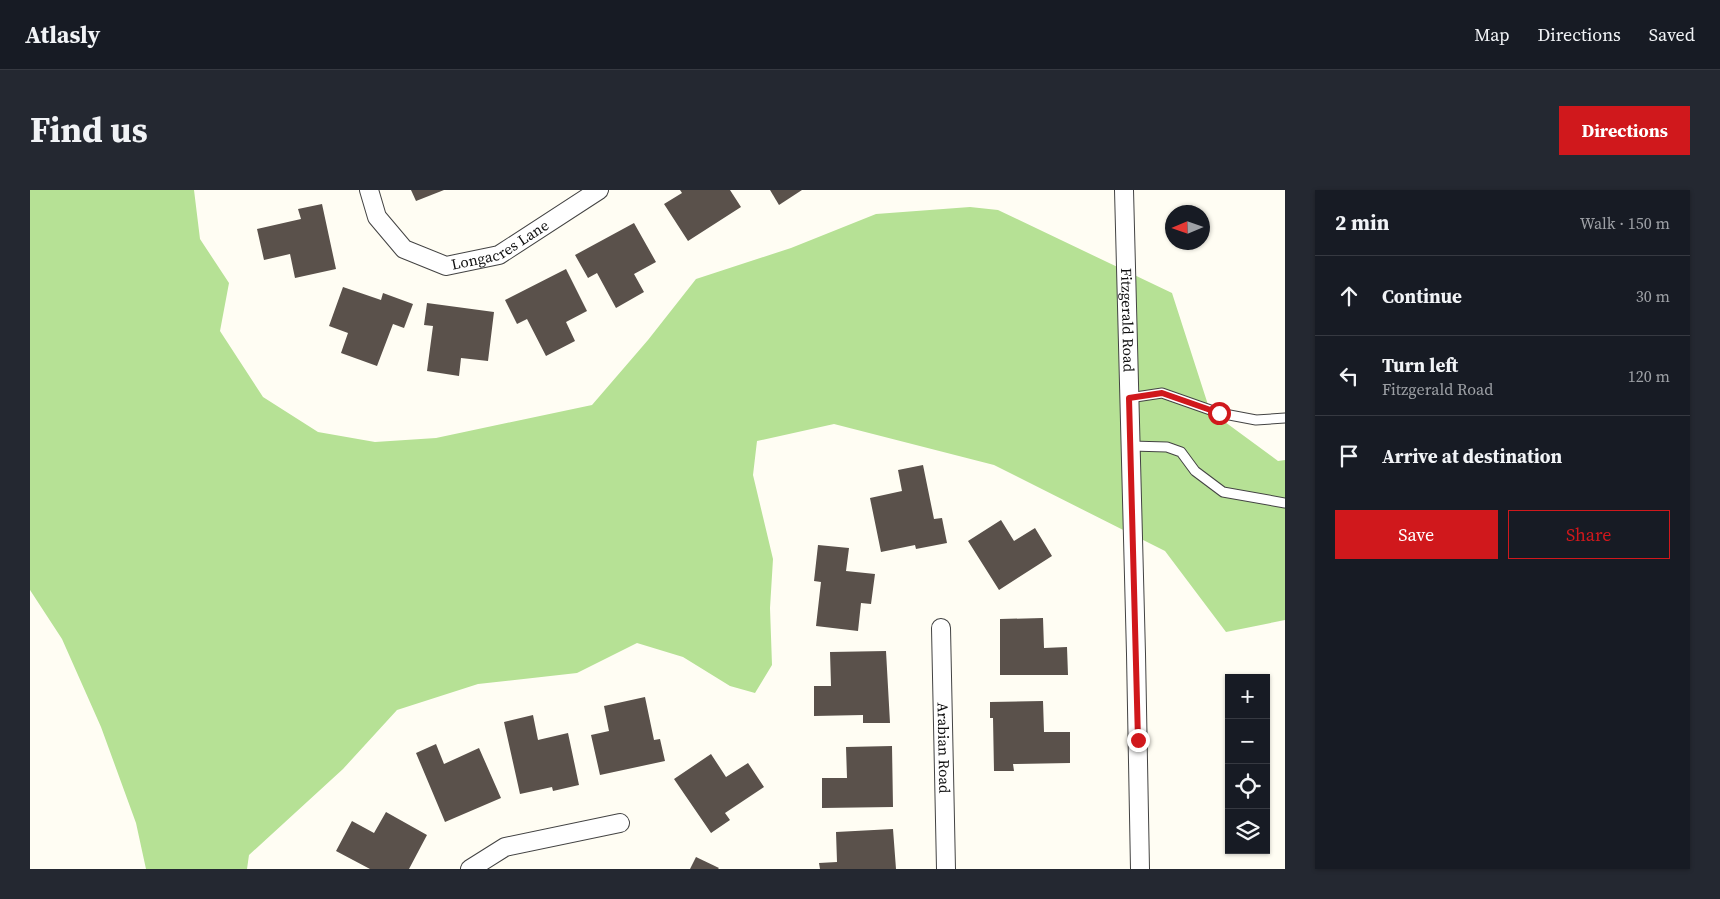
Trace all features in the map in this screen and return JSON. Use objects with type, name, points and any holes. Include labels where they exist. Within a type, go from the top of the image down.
[{"type":"street","name":"Longacres Lane","points":[[369,190],[377,217],[404,249],[446,266],[499,255],[599,190]]},
{"type":"street","name":"Fitzgerald Road","points":[[1124,190],[1140,869]]},
{"type":"street","name":"Arabian Road","points":[[941,628],[946,869]]},
{"type":"street","points":[[470,869],[505,847],[620,823]]},
{"type":"lane","points":[[1129,398],[1162,393],[1219,413],[1256,420],[1285,418]]},
{"type":"lane","points":[[1131,446],[1167,447],[1181,452],[1195,471],[1223,492],[1285,503]]},
{"type":"green space","points":[[30,190],[194,190],[200,239],[229,283],[220,331],[263,397],[318,432],[375,442],[436,438],[592,405],[648,340],[696,279],[791,248],[876,214],[970,207],[998,210],[1172,293],[1210,411],[1278,461],[1285,460],[1285,620],[1226,632],[1165,551],[994,465],[834,424],[757,441],[753,475],[773,559],[770,608],[772,665],[755,693],[730,686],[683,657],[637,643],[577,673],[478,684],[397,710],[343,769],[249,855],[247,869],[146,869],[136,823],[101,727],[62,639],[30,590]]},
{"type":"building","points":[[411,190],[444,190],[416,201]]},
{"type":"building","points":[[680,190],[730,190],[741,207],[688,241],[664,204],[682,193]]},
{"type":"building","points":[[770,190],[802,190],[779,205]]},
{"type":"building","points":[[322,204],[336,269],[295,278],[290,254],[264,260],[257,229],[301,219],[298,209]]},
{"type":"building","points":[[634,223],[656,262],[634,274],[644,292],[616,308],[597,273],[588,278],[575,255]]},
{"type":"building","points":[[566,269],[587,311],[566,322],[575,341],[546,356],[527,319],[517,324],[505,300]]},
{"type":"building","points":[[343,287],[381,300],[383,293],[413,304],[404,328],[393,324],[377,366],[341,353],[348,333],[329,326]]},
{"type":"building","points":[[427,303],[494,312],[488,361],[461,358],[459,376],[427,371],[433,326],[424,325]]},
{"type":"building","points":[[923,465],[934,519],[942,518],[947,543],[916,549],[915,545],[881,552],[870,498],[902,491],[898,470]]},
{"type":"building","points":[[1001,520],[1014,541],[1035,528],[1052,556],[999,590],[968,541]]},
{"type":"building","points":[[818,545],[849,548],[846,571],[875,574],[871,604],[861,603],[858,631],[816,626],[821,582],[814,581]]},
{"type":"building","points":[[1043,618],[1044,648],[1067,647],[1068,675],[1000,675],[1000,619]]},
{"type":"building","points":[[886,651],[890,723],[863,723],[863,715],[814,716],[814,686],[831,686],[830,652]]},
{"type":"building","points":[[645,697],[654,740],[660,739],[665,761],[600,775],[591,735],[609,731],[604,706]]},
{"type":"building","points":[[1043,701],[1044,732],[1070,732],[1070,763],[1013,764],[1014,771],[994,771],[993,718],[990,718],[990,702]]},
{"type":"building","points":[[533,715],[538,740],[568,733],[579,785],[553,791],[552,787],[520,794],[504,722]]},
{"type":"building","points":[[436,744],[444,764],[479,748],[501,798],[445,822],[416,753]]},
{"type":"building","points":[[892,746],[893,807],[822,808],[822,778],[847,778],[846,747]]},
{"type":"building","points":[[711,754],[726,777],[748,763],[764,787],[725,813],[730,820],[711,833],[674,779]]},
{"type":"building","points":[[386,812],[427,835],[409,869],[370,869],[336,851],[352,821],[374,833]]},
{"type":"building","points":[[893,829],[896,869],[820,869],[819,863],[837,862],[836,832]]},
{"type":"building","points":[[696,857],[719,868],[690,869]]},
{"type":"route","points":[[1138,740],[1129,398],[1162,393],[1219,413]]}]
